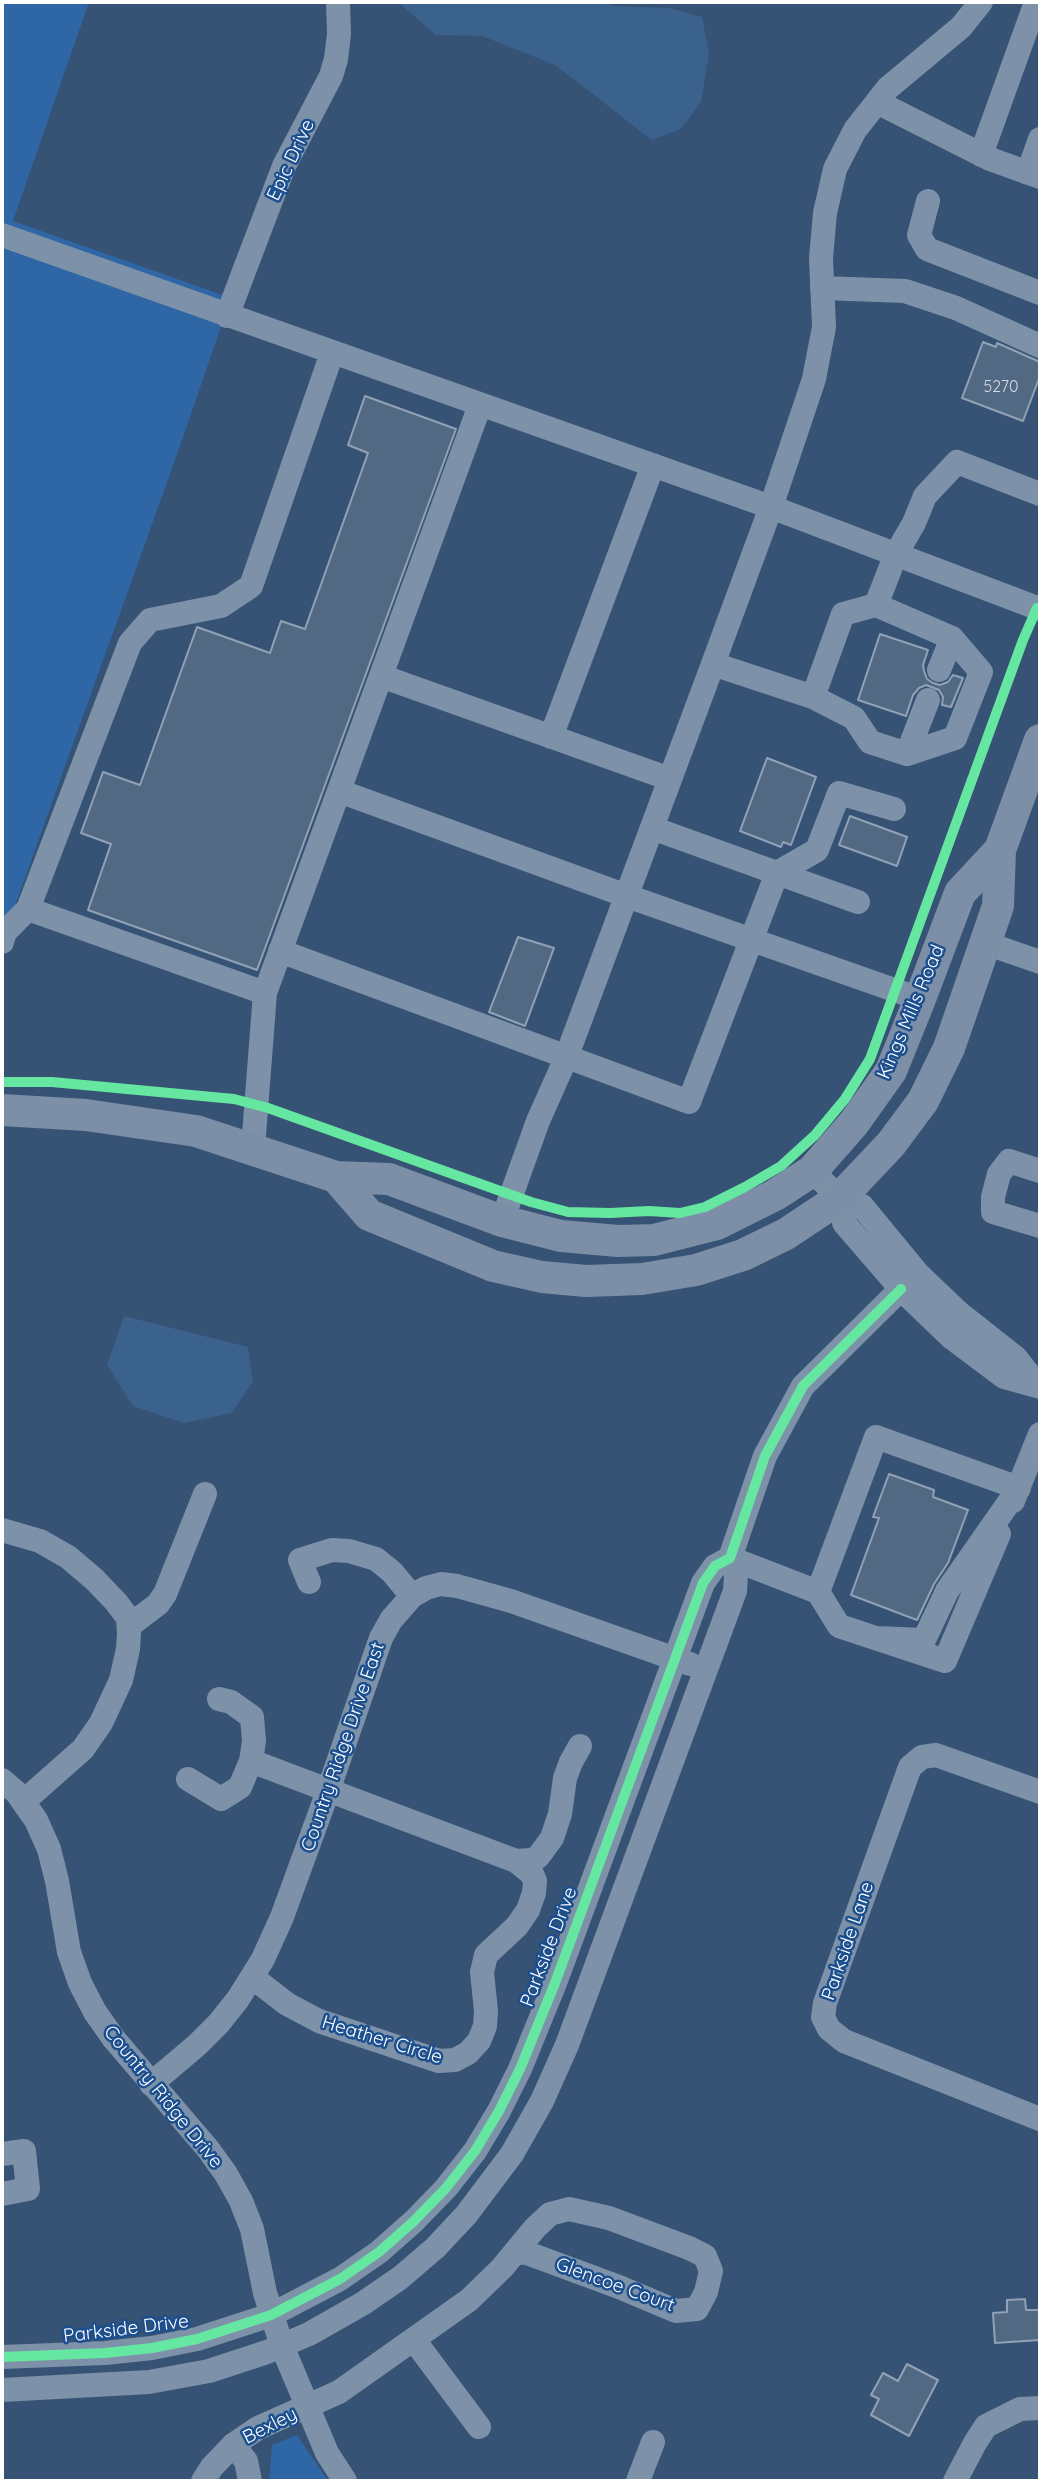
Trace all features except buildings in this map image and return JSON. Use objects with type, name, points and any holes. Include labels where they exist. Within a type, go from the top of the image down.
[{"type":"main road","name":"Kings Mills Road","points":[[336,1177],[369,1214],[394,1225],[493,1266],[541,1277],[586,1281],[642,1279],[696,1270],[743,1255],[843,1202],[923,1101],[948,1048],[998,906],[1000,850],[1040,740]]},
{"type":"main road","name":"Kings Mills Road","points":[[336,1177],[389,1179],[502,1221],[561,1236],[618,1241],[654,1240],[717,1224],[775,1195],[812,1171],[854,1124],[891,1071],[960,893],[1000,850]]},
{"type":"main road","points":[[2,1110],[86,1115],[196,1131],[336,1177]]},
{"type":"street","name":"Epic Drive","points":[[227,316],[285,166],[331,76],[339,34],[338,2]]},
{"type":"street","points":[[502,1221],[538,1121],[566,1058],[713,664],[771,507],[814,379],[824,327],[821,258],[825,213],[835,169],[855,130],[888,88],[961,27],[981,2]]},
{"type":"street","points":[[981,155],[1036,2]]},
{"type":"street","points":[[877,102],[981,155],[1034,175],[1040,139]]},
{"type":"street","points":[[928,201],[919,235],[927,249],[1040,293]]},
{"type":"street","points":[[2,235],[771,507],[1040,609]]},
{"type":"street","points":[[822,288],[905,291],[956,308],[1040,346]]},
{"type":"street","points":[[2,942],[5,932],[28,909],[130,643],[150,620],[221,606],[251,586],[332,353]]},
{"type":"street","points":[[253,1148],[265,993],[480,405]]},
{"type":"street","points":[[876,606],[896,554],[914,523],[925,496],[957,462],[1040,494]]},
{"type":"street","points":[[551,737],[653,465]]},
{"type":"street","points":[[713,664],[813,697],[854,719],[870,741],[907,754],[955,738],[981,672],[952,638],[876,606],[843,614],[813,697]]},
{"type":"street","points":[[939,670],[952,638]]},
{"type":"street","points":[[381,676],[670,779]]},
{"type":"street","points":[[907,754],[928,700]]},
{"type":"street","points":[[339,791],[920,999]]},
{"type":"street","points":[[280,951],[689,1102],[777,873],[817,850],[839,793],[894,809]]},
{"type":"street","points":[[652,828],[858,902]]},
{"type":"street","points":[[28,909],[265,993]]},
{"type":"street","points":[[985,943],[1040,962]]},
{"type":"street","points":[[1040,1171],[1009,1161],[999,1174],[993,1197],[993,1212],[1040,1226]]},
{"type":"street","points":[[812,1171],[843,1202],[862,1206],[918,1274],[959,1313],[1016,1358],[1039,1387]]},
{"type":"street","points":[[843,1202],[844,1223],[901,1290],[951,1338],[1004,1377],[1039,1387]]},
{"type":"street","name":"Parkside Drive","points":[[2,2390],[149,2382],[209,2371],[282,2346],[362,2304],[400,2278],[435,2248],[485,2192],[512,2154],[542,2101],[567,2045],[736,1591],[736,1575],[730,1558],[765,1456],[803,1386],[901,1290]]},
{"type":"street","points":[[730,1558],[818,1592],[839,1626],[945,1661],[1040,1434]]},
{"type":"street","points":[[818,1592],[876,1437],[1019,1488]]},
{"type":"street","points":[[129,1626],[150,1611],[165,1594],[205,1494]]},
{"type":"street","points":[[2,1530],[40,1541],[68,1558],[94,1578],[116,1602],[128,1618],[129,1626],[128,1649],[121,1680],[101,1723],[83,1749],[23,1802]]},
{"type":"street","points":[[309,1582],[300,1560],[320,1552],[349,1551],[376,1559],[392,1572],[412,1596],[441,1584],[457,1586],[512,1601],[707,1670]]},
{"type":"street","name":"Parkside Drive","points":[[2,2357],[105,2353],[152,2348],[197,2339],[271,2315],[340,2279],[379,2252],[446,2188],[475,2151],[520,2069],[570,1943],[703,1583],[715,1566],[730,1558]]},
{"type":"street","name":"Country Ridge Drive East","points":[[151,2084],[219,2023],[263,1959],[282,1917],[381,1638],[391,1620],[412,1596]]},
{"type":"street","points":[[188,1779],[221,1799],[240,1787],[251,1761],[254,1741],[252,1717],[231,1702],[219,1699]]},
{"type":"street","points":[[251,1761],[516,1861],[538,1857],[552,1838],[565,1778],[570,1762],[580,1746]]},
{"type":"street","name":"Parkside Lane","points":[[1040,1792],[936,1755],[922,1757],[910,1767],[825,2003],[823,2017],[829,2029],[844,2041],[1040,2119]]},
{"type":"street","name":"Country Ridge Drive","points":[[2,1780],[36,1820],[49,1849],[57,1881],[64,1937],[80,1983],[95,2012],[151,2084],[208,2149],[241,2201],[252,2229],[271,2315],[282,2346],[327,2453],[345,2481]]},
{"type":"street","name":"Heather Circle","points":[[251,1977],[286,2004],[318,2021],[439,2061],[455,2060],[468,2053],[479,2041],[485,2026],[482,1972],[486,1955],[517,1926],[534,1893],[535,1881],[532,1874],[516,1861]]},
{"type":"street","points":[[570,1943],[601,1955]]},
{"type":"street","points":[[2,2154],[24,2151],[28,2189],[2,2194]]},
{"type":"street","name":"Glencoe Court","points":[[307,2407],[339,2392],[469,2300],[550,2214],[569,2209],[609,2218],[705,2256],[710,2271],[706,2292],[697,2309],[676,2311],[606,2282],[527,2253],[516,2252]]},
{"type":"street","points":[[414,2340],[480,2427]]},
{"type":"street","name":"Bexley","points":[[203,2481],[233,2445],[258,2428],[307,2407]]},
{"type":"street","points":[[956,2481],[986,2426],[1020,2409],[1040,2407]]},
{"type":"street","points":[[638,2481],[653,2442]]},
{"type":"street","name":"Bexley","points":[[233,2445],[246,2461],[250,2481]]},
{"type":"shaded area","points":[[2,2],[89,2],[13,221],[231,298],[12,914],[2,922]]},
{"type":"shaded area","points":[[398,2],[599,2],[616,6],[669,8],[702,17],[709,53],[701,102],[681,129],[652,140],[555,65],[482,36],[436,35]]},
{"type":"shaded area","points":[[124,1316],[248,1347],[253,1381],[232,1413],[184,1423],[133,1406],[107,1365]]},
{"type":"shaded area","points":[[297,2435],[328,2481],[269,2481],[272,2445]]},
{"type":"cycle path","points":[[2,1082],[52,1082],[234,1099],[268,1108],[531,1202],[568,1212],[680,1213],[705,1207],[781,1166],[815,1135],[845,1099],[870,1059],[1037,608]]},
{"type":"cycle path","points":[[2,2357],[105,2353],[152,2348],[197,2339],[271,2315],[340,2279],[379,2252],[446,2188],[475,2151],[520,2069],[555,1983],[703,1583],[715,1566],[730,1558],[765,1456],[803,1386],[901,1289]]}]
